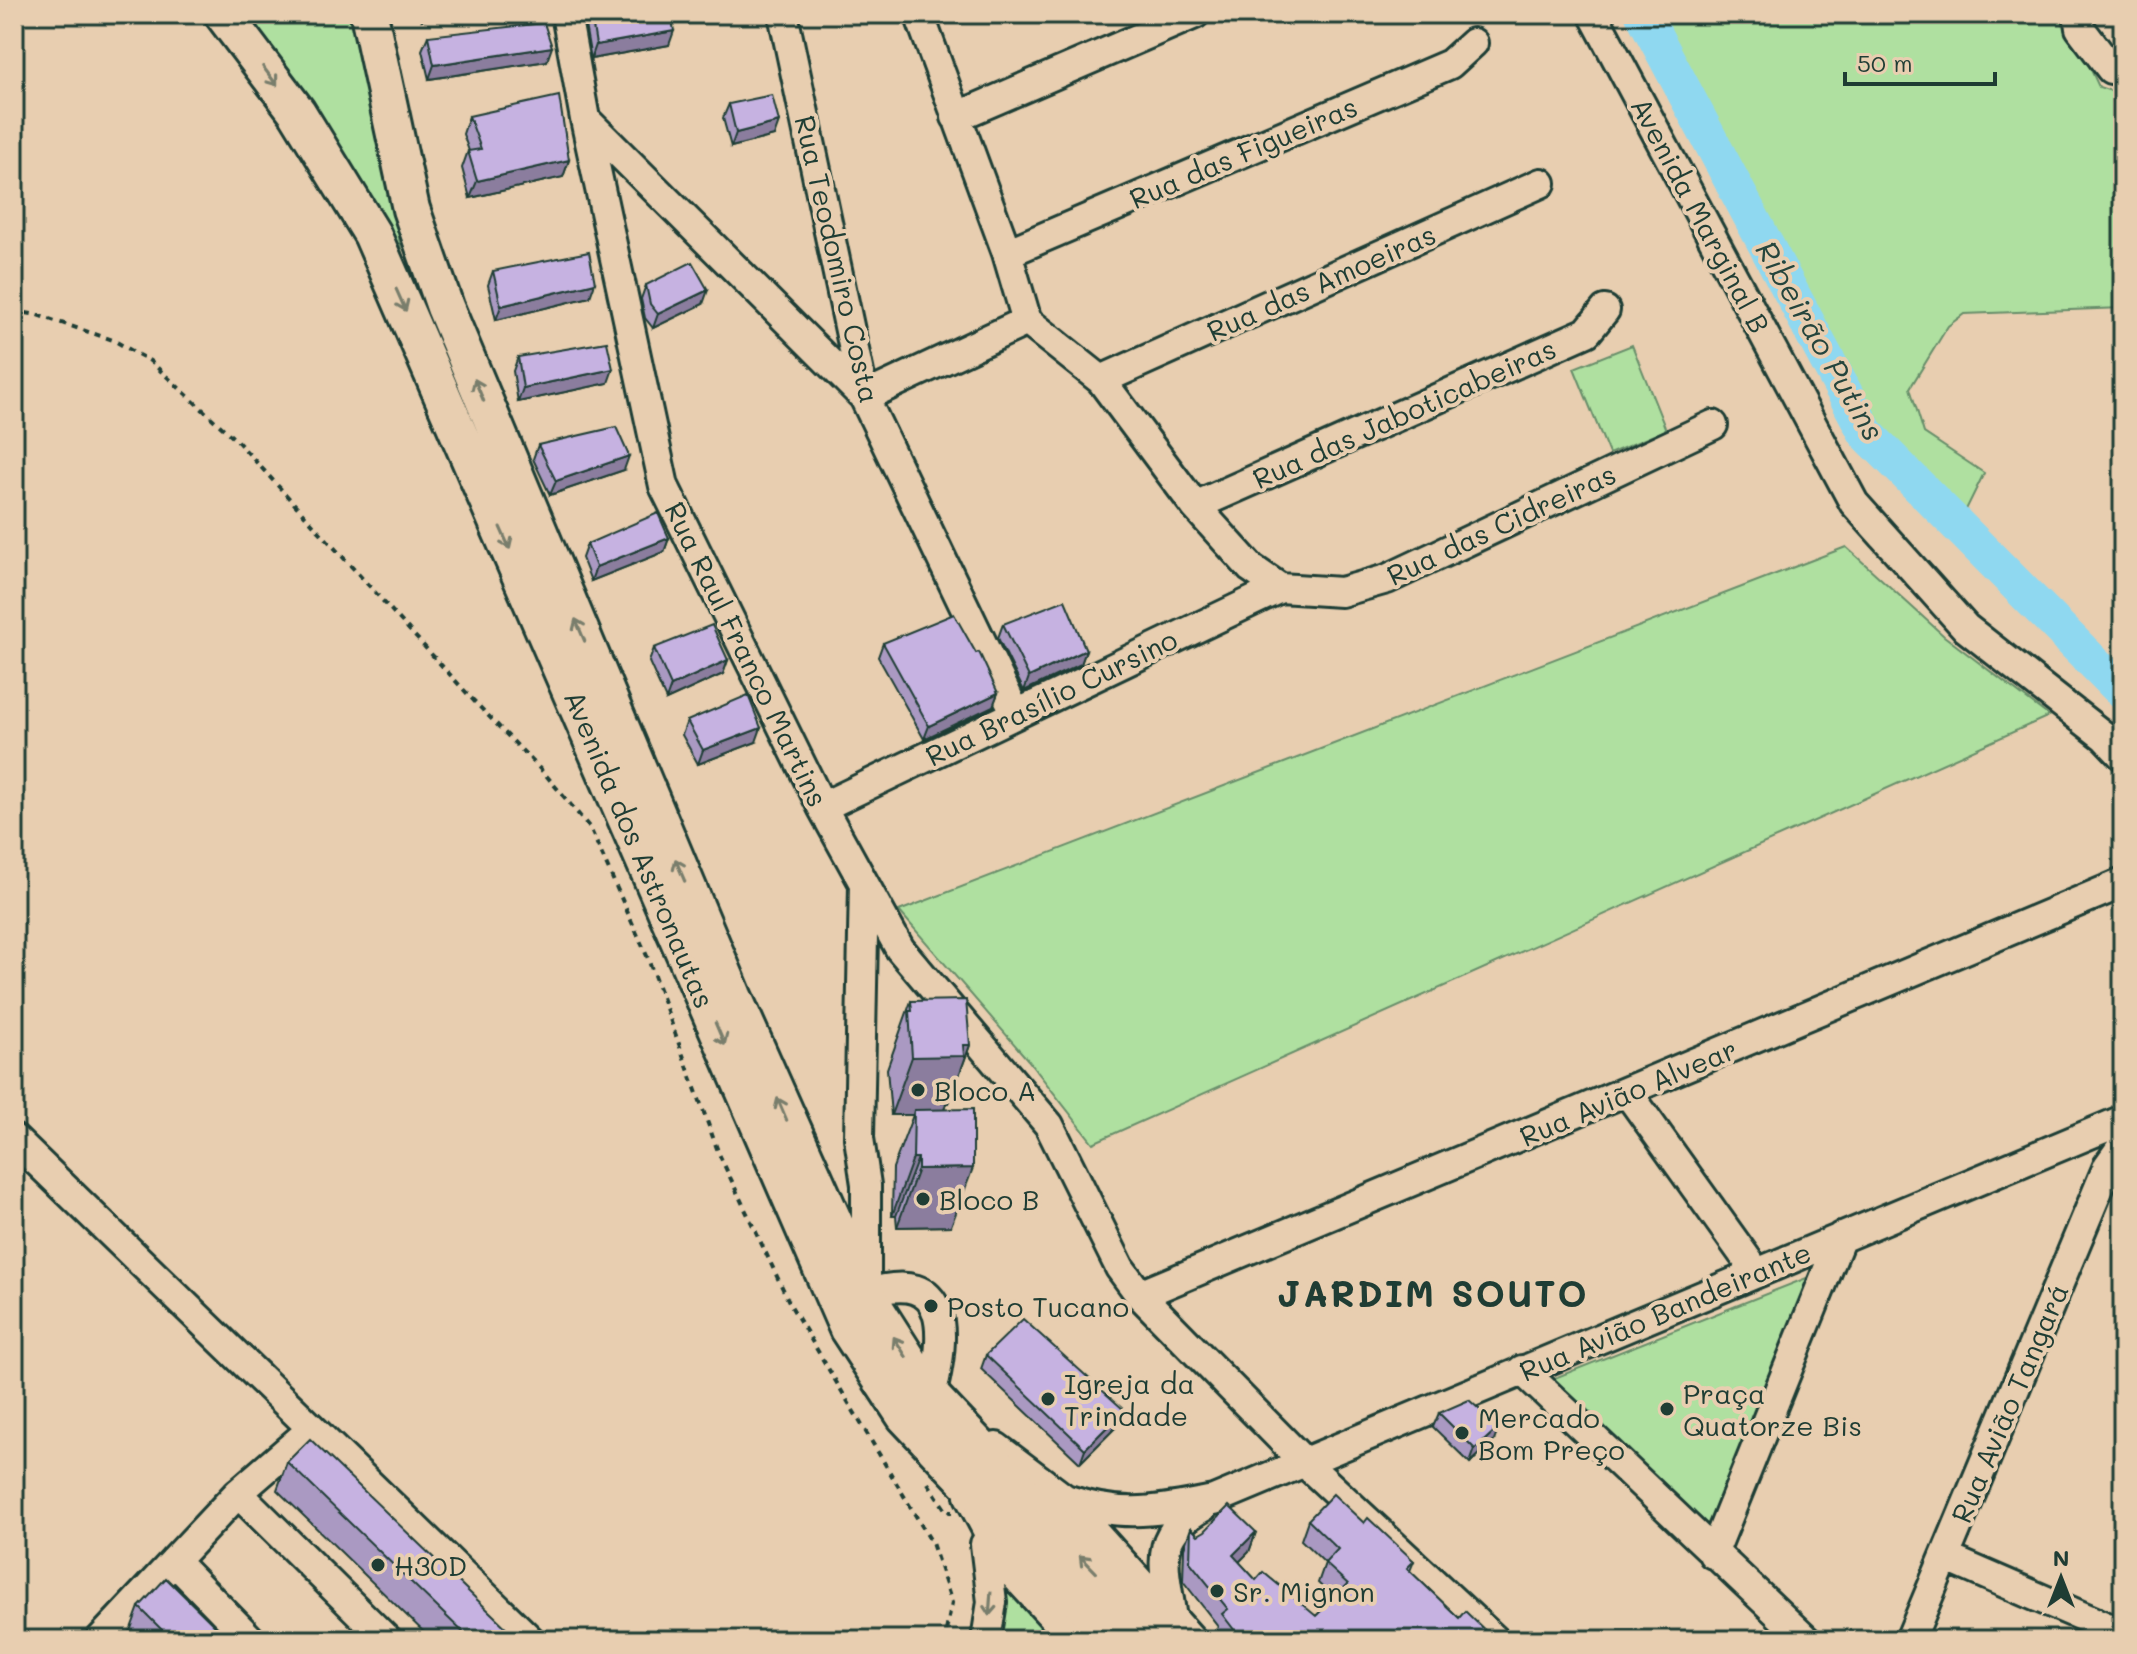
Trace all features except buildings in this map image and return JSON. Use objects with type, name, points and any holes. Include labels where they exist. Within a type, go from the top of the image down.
[{"type":"main road","name":"Avenida dos Astronautas","points":[[223,14],[297,112],[372,234],[848,1329],[905,1416],[950,1464],[1004,1496],[1167,1629]]},
{"type":"main road","name":"Avenida dos Astronautas","points":[[369,14],[411,209],[445,307],[813,1181],[866,1294],[931,1396],[1004,1496],[1117,1640]]},
{"type":"street","name":"Rua Raul Franco Martins","points":[[566,14],[585,119],[664,486],[822,807],[900,949],[1049,1125],[1120,1268],[1140,1295],[1304,1462],[1495,1640]]},
{"type":"street","name":"Rua Teodomiro Costa","points":[[783,14],[864,397],[1016,714]]},
{"type":"street","points":[[919,14],[1007,253],[1027,321],[1101,380],[1195,506],[1251,568],[1280,588]]},
{"type":"street","points":[[956,117],[1195,14]]},
{"type":"street","name":"Avenida Marginal B","points":[[1593,14],[1650,115],[1854,503],[1966,628],[2105,737],[2123,756]]},
{"type":"street","points":[[2078,14],[2080,28],[2111,69],[2123,71]]},
{"type":"street","name":"Rua das Figueiras","points":[[1007,253],[1450,64],[1473,43]]},
{"type":"street","points":[[585,119],[864,397],[1027,321]]},
{"type":"street","name":"Rua das Amoeiras","points":[[1101,380],[1541,183]]},
{"type":"street","name":"Rua das Jaboticabeiras","points":[[1195,506],[1587,332],[1605,310]]},
{"type":"street","name":"Rua das Cidreiras","points":[[1280,588],[1341,592],[1387,579],[1713,425]]},
{"type":"street","name":"Rua Brasílio Cursino","points":[[822,807],[1280,588]]},
{"type":"street","points":[[813,1181],[827,1194],[849,1195],[856,1185],[864,883]]},
{"type":"street","name":"Rua Avião Alvear","points":[[1140,1295],[2121,888]]},
{"type":"street","points":[[1628,1093],[1756,1272]]},
{"type":"street","name":"Rua Avião Bandeirante","points":[[1065,1499],[1105,1512],[1156,1511],[1214,1500],[2123,1120]]},
{"type":"street","name":"Rua Avião Tangará","points":[[1910,1640],[2116,1155],[2081,1137]]},
{"type":"street","points":[[859,1138],[866,1185],[866,1294],[907,1285],[923,1291],[938,1315],[943,1339],[931,1396]]},
{"type":"street","points":[[14,1139],[530,1640]]},
{"type":"street","points":[[1713,1554],[1841,1237]]},
{"type":"street","points":[[1522,1370],[1806,1640]]},
{"type":"street","points":[[100,1640],[238,1493],[312,1429]]},
{"type":"street","points":[[238,1493],[387,1640]]},
{"type":"street","points":[[1004,1496],[1065,1499],[1167,1629],[1192,1640]]},
{"type":"street","points":[[986,1640],[992,1602],[991,1572],[1004,1496]]},
{"type":"street","points":[[1004,1496],[1006,1566],[1074,1640]]},
{"type":"street","points":[[1167,1629],[1165,1568],[1171,1533],[1180,1519],[1214,1500]]},
{"type":"street","points":[[1945,1557],[2123,1634]]},
{"type":"street","points":[[174,1561],[251,1640]]},
{"type":"path","points":[[14,311],[37,315],[113,340],[150,361],[249,453],[474,701],[545,774],[590,828],[647,956],[719,1154],[791,1306],[932,1543],[952,1603],[944,1640]]},
{"type":"green space","points":[[247,14],[356,14],[403,259],[318,110]]},
{"type":"green space","points":[[1643,14],[2065,14],[2099,87],[2123,95],[2123,308],[1964,314],[1948,326],[1910,388],[1924,433],[1984,473],[1958,526],[1866,433]]},
{"type":"green space","points":[[1632,345],[1666,430],[1609,454],[1574,368]]},
{"type":"green space","points":[[1846,547],[1944,636],[2049,716],[1093,1143],[1028,1060],[899,911]]},
{"type":"green space","points":[[1809,1277],[1708,1538],[1547,1381]]},
{"type":"green space","points":[[999,1573],[1060,1640],[997,1640]]},
{"type":"waterway","name":"Ribeirão Putins","points":[[1643,14],[1866,433],[2123,692]]},
{"type":"place","name":"Bloco A","points":[[918,1090]]},
{"type":"place","name":"Bloco B","points":[[923,1199]]},
{"type":"place","name":"Posto Tucano","points":[[931,1306]]},
{"type":"place","name":"Igreja da Trindade","points":[[1048,1399]]},
{"type":"place","name":"Praça Quatorze Bis","points":[[1667,1409]]},
{"type":"place","name":"Mercado Bom Preço","points":[[1462,1433]]},
{"type":"place","name":"H30D","points":[[378,1565]]},
{"type":"place","name":"Sr. Mignon","points":[[1217,1591]]},
{"type":"district","name":"JARDIM SOUTO","points":[[1433,1292]]}]
